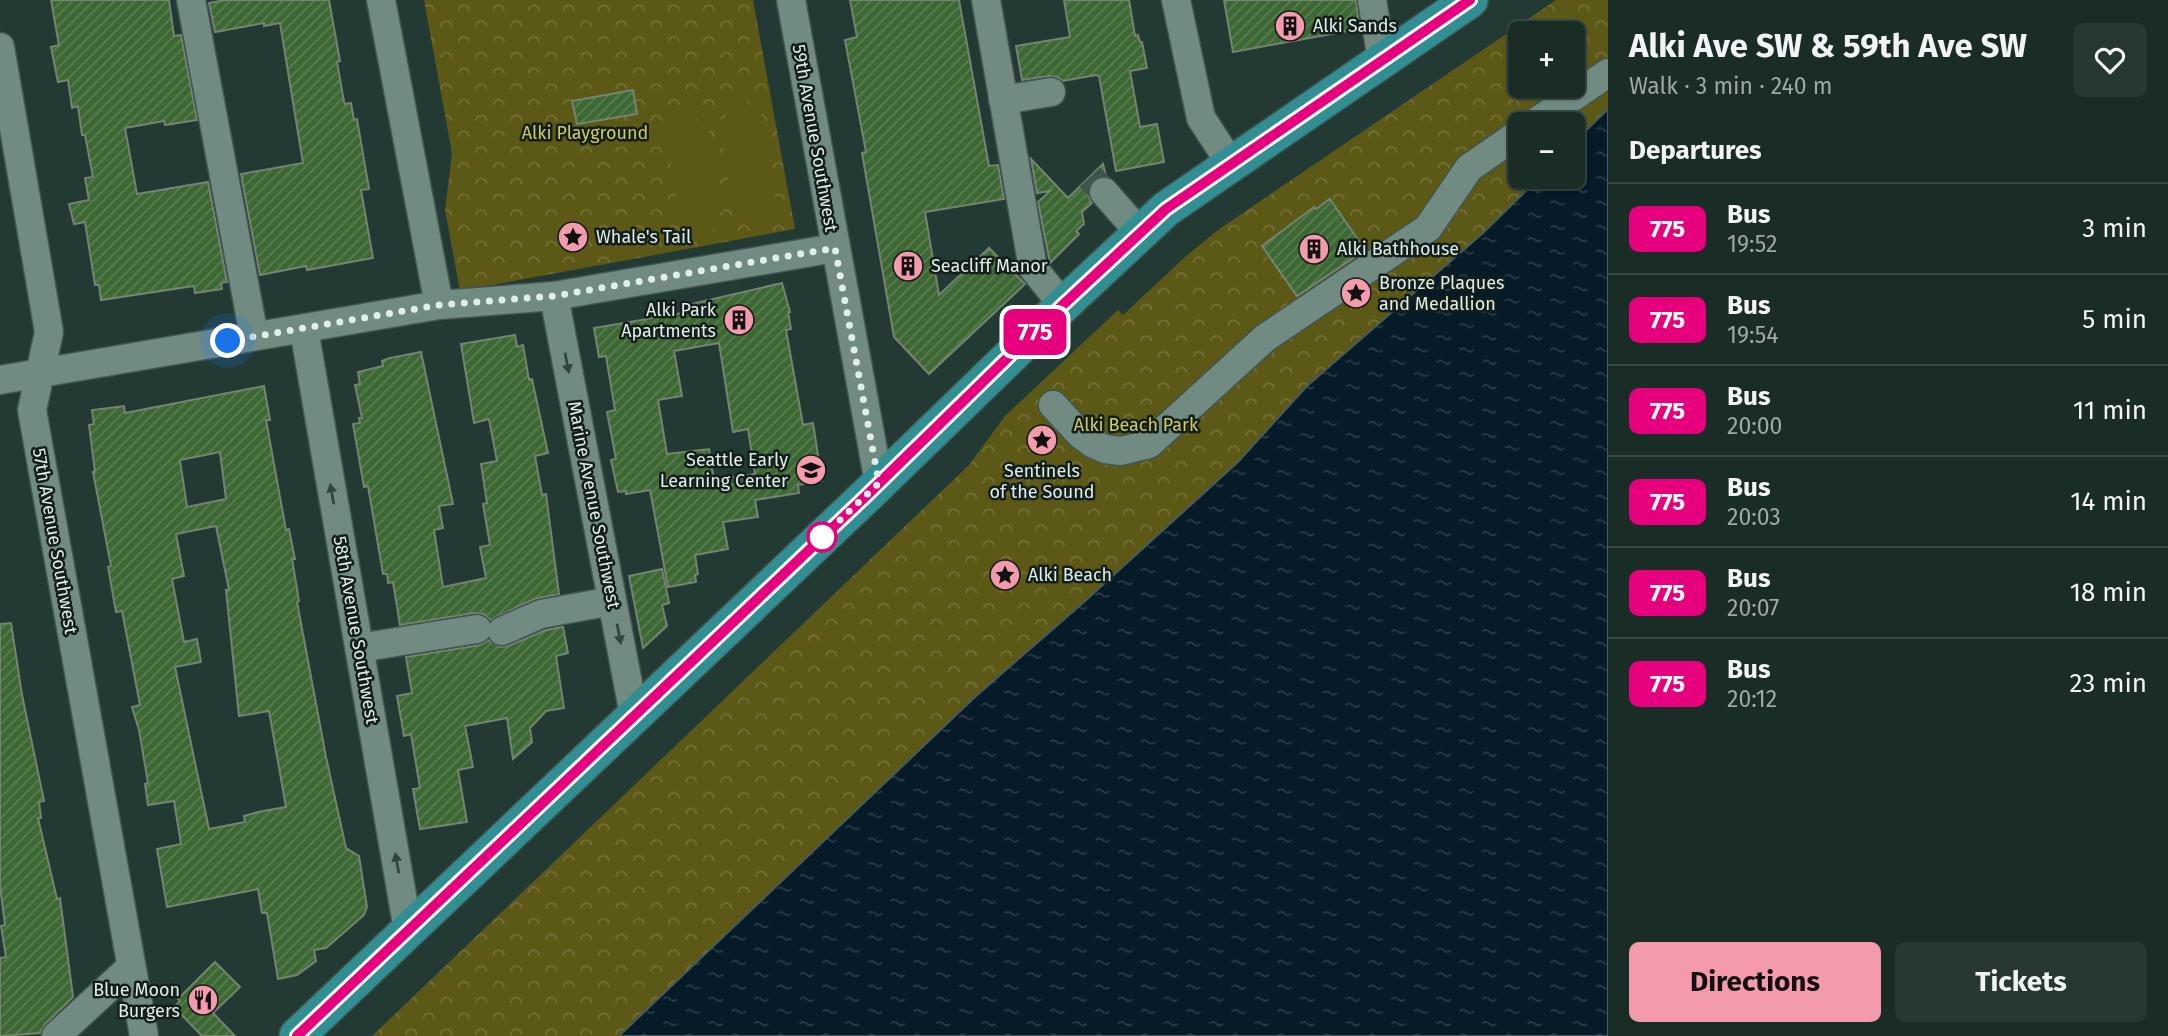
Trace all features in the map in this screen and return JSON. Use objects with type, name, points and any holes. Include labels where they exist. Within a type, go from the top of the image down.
[{"type":"main road","points":[[296,1036],[1166,209],[1470,0]]},
{"type":"street","points":[[191,0],[254,336]]},
{"type":"street","points":[[381,0],[439,305]]},
{"type":"street","name":"59th Avenue Southwest","points":[[791,0],[879,483]]},
{"type":"street","points":[[1176,0],[1201,118],[1231,164]]},
{"type":"street","points":[[1372,0],[1382,60]]},
{"type":"street","points":[[994,16],[1003,100],[1033,268],[1063,305]]},
{"type":"street","name":"57th Avenue Southwest","points":[[0,47],[49,332],[32,410],[144,1036]]},
{"type":"street","points":[[1551,112],[1608,73]]},
{"type":"street","points":[[1003,100],[1051,92]]},
{"type":"street","points":[[1053,405],[1086,438],[1105,449],[1121,451],[1149,444],[1265,338],[1428,228],[1469,168],[1508,141]]},
{"type":"street","points":[[1104,192],[1140,233]]},
{"type":"street","points":[[0,380],[439,305],[554,296],[835,248]]},
{"type":"street","name":"Marine Avenue Southwest","points":[[554,296],[634,715]]},
{"type":"street","name":"58th Avenue Southwest","points":[[304,329],[408,930]]},
{"type":"street","points":[[359,648],[490,630],[541,614],[612,601]]},
{"type":"street","points":[[55,1036],[131,967]]},
{"type":"green space","name":"Alki Playground","points":[[424,0],[753,0],[795,229],[460,291],[445,210],[452,153]]},
{"type":"green space","name":"Alki Beach Park","points":[[1556,0],[1608,0],[1608,109],[1585,131],[1585,112],[1508,112],[1508,189],[1528,189],[1483,233],[1307,386],[1238,462],[975,697],[619,1036],[372,1036],[969,465],[1005,416],[1118,310],[1123,315],[1218,230],[1508,33],[1508,98],[1585,98],[1585,21],[1525,21]]},
{"type":"green space","points":[[747,98],[750,114],[760,112],[776,203],[766,205],[769,220],[745,224],[742,209],[734,211],[718,120],[726,118],[724,103]]},
{"type":"green space","points":[[694,108],[697,123],[707,121],[723,212],[714,214],[716,229],[692,233],[689,218],[681,220],[665,129],[673,127],[671,112]]},
{"type":"water","points":[[1608,109],[1608,1036],[619,1036],[975,697],[1238,462],[1307,386],[1483,233],[1528,189],[1585,189],[1585,131]]},
{"type":"building","points":[[51,0],[169,0],[174,36],[181,35],[197,120],[165,125],[164,121],[125,128],[137,194],[208,182],[227,282],[221,283],[222,289],[195,293],[194,286],[101,300],[99,285],[95,285],[85,222],[74,224],[69,204],[89,200],[85,178],[93,177],[78,106],[72,108],[68,80],[58,82],[51,47],[59,45]]},
{"type":"building","points":[[225,0],[329,0],[344,102],[351,103],[354,120],[357,119],[369,189],[361,190],[373,258],[260,275],[241,174],[303,163],[280,23],[264,26],[264,23],[215,32],[209,3]]},
{"type":"building","points":[[850,0],[959,0],[989,166],[998,165],[1004,199],[925,212],[939,295],[989,248],[1025,284],[929,374],[894,337],[862,153],[866,152],[845,40],[857,37]]},
{"type":"building","points":[[1064,0],[1129,0],[1135,36],[1138,35],[1142,42],[1147,68],[1130,71],[1140,127],[1157,124],[1164,162],[1116,171],[1099,76],[1063,81],[1049,76],[1022,80],[1016,46],[1070,37]]},
{"type":"building","name":"Alki Sands","points":[[1224,0],[1356,0],[1359,26],[1353,30],[1233,52]]},
{"type":"building","points":[[633,90],[637,114],[577,124],[572,101]]},
{"type":"building","points":[[1031,159],[1068,198],[1103,164],[1106,176],[1094,179],[1089,186],[1088,195],[1092,203],[1082,212],[1084,224],[1076,231],[1079,234],[1050,263],[1038,202],[1050,191],[1037,193]]},
{"type":"building","name":"Alki Bathhouse","points":[[1330,199],[1365,250],[1297,296],[1262,246],[1314,207],[1316,209]]},
{"type":"building","points":[[782,283],[790,312],[791,329],[786,330],[803,425],[813,423],[822,481],[798,485],[799,493],[755,500],[758,517],[723,522],[728,549],[695,555],[698,574],[695,575],[696,582],[668,587],[650,490],[626,494],[626,491],[618,492],[611,460],[616,459],[607,412],[615,410],[606,356],[599,357],[594,328],[688,312],[687,305]],"holes":[[[719,343],[733,432],[748,429],[755,474],[714,480],[709,449],[667,454],[658,400],[682,396],[674,351]]]},
{"type":"building","points":[[515,335],[517,347],[523,345],[548,453],[535,456],[542,495],[546,494],[559,594],[534,599],[490,620],[484,614],[474,613],[400,625],[393,582],[388,583],[387,574],[383,574],[368,486],[364,487],[353,424],[360,423],[359,418],[362,418],[355,385],[360,384],[358,372],[383,366],[382,361],[390,358],[421,352],[453,504],[439,506],[443,528],[434,530],[443,587],[486,578],[480,547],[490,545],[483,504],[487,503],[481,464],[497,461],[489,419],[474,423],[461,344]]},
{"type":"building","points":[[264,386],[270,420],[266,420],[286,530],[289,529],[295,559],[292,559],[299,601],[297,602],[326,757],[346,848],[359,856],[367,907],[364,915],[326,948],[314,950],[316,961],[297,975],[278,979],[267,913],[262,913],[258,889],[167,907],[157,849],[181,844],[174,801],[148,805],[145,784],[148,783],[139,730],[132,707],[140,705],[122,611],[116,612],[108,567],[111,566],[93,472],[89,425],[94,424],[92,410],[124,406],[125,413]],"holes":[[[220,452],[226,499],[187,507],[180,460]],[[216,526],[229,590],[226,590],[239,716],[269,711],[286,807],[244,816],[245,822],[209,829],[175,667],[201,662],[197,639],[184,642],[172,579],[184,576],[176,534]]]},
{"type":"building","points":[[662,569],[669,603],[662,605],[667,626],[643,648],[629,576]]},
{"type":"building","points":[[11,623],[22,695],[44,801],[39,802],[41,818],[38,818],[57,899],[60,898],[73,997],[45,1024],[40,1033],[0,1036],[0,958],[6,957],[1,926],[5,925],[0,886],[0,624]]},
{"type":"building","points":[[563,627],[568,653],[556,656],[564,708],[546,711],[530,728],[532,742],[513,759],[507,718],[465,726],[473,767],[458,770],[467,822],[420,829],[413,789],[420,788],[411,734],[404,736],[397,696],[412,693],[406,657],[480,645],[489,640],[499,647],[508,646],[546,630]]},
{"type":"building","name":"Blue Moon Burgers","points":[[215,962],[240,987],[213,1013],[235,1036],[202,1036],[174,1007],[180,1001],[178,999]]},
{"type":"tunnel","points":[[1090,177],[1104,192]]},
{"type":"bus line","name":"775","points":[[297,1036],[1166,209],[1470,0]]},
{"type":"place","name":"Alki Sands","points":[[1290,26]]},
{"type":"place","name":"Whale's Tail","points":[[573,237]]},
{"type":"place","name":"Alki Bathhouse","points":[[1314,249]]},
{"type":"place","name":"Seacliff Manor","points":[[908,266]]},
{"type":"place","name":"Bronze Plaques and Medallion","points":[[1356,293]]},
{"type":"place","name":"Alki Park Apartments","points":[[739,320]]},
{"type":"place","name":"Sentinels of the Sound","points":[[1042,440]]},
{"type":"place","name":"Seattle Early Learning Center","points":[[811,470]]},
{"type":"place","name":"Alki Beach","points":[[1005,575]]},
{"type":"place","name":"Blue Moon Burgers","points":[[203,1000]]},
{"type":"route","points":[[228,341],[439,305],[554,296],[835,248],[879,483],[822,537]]}]
